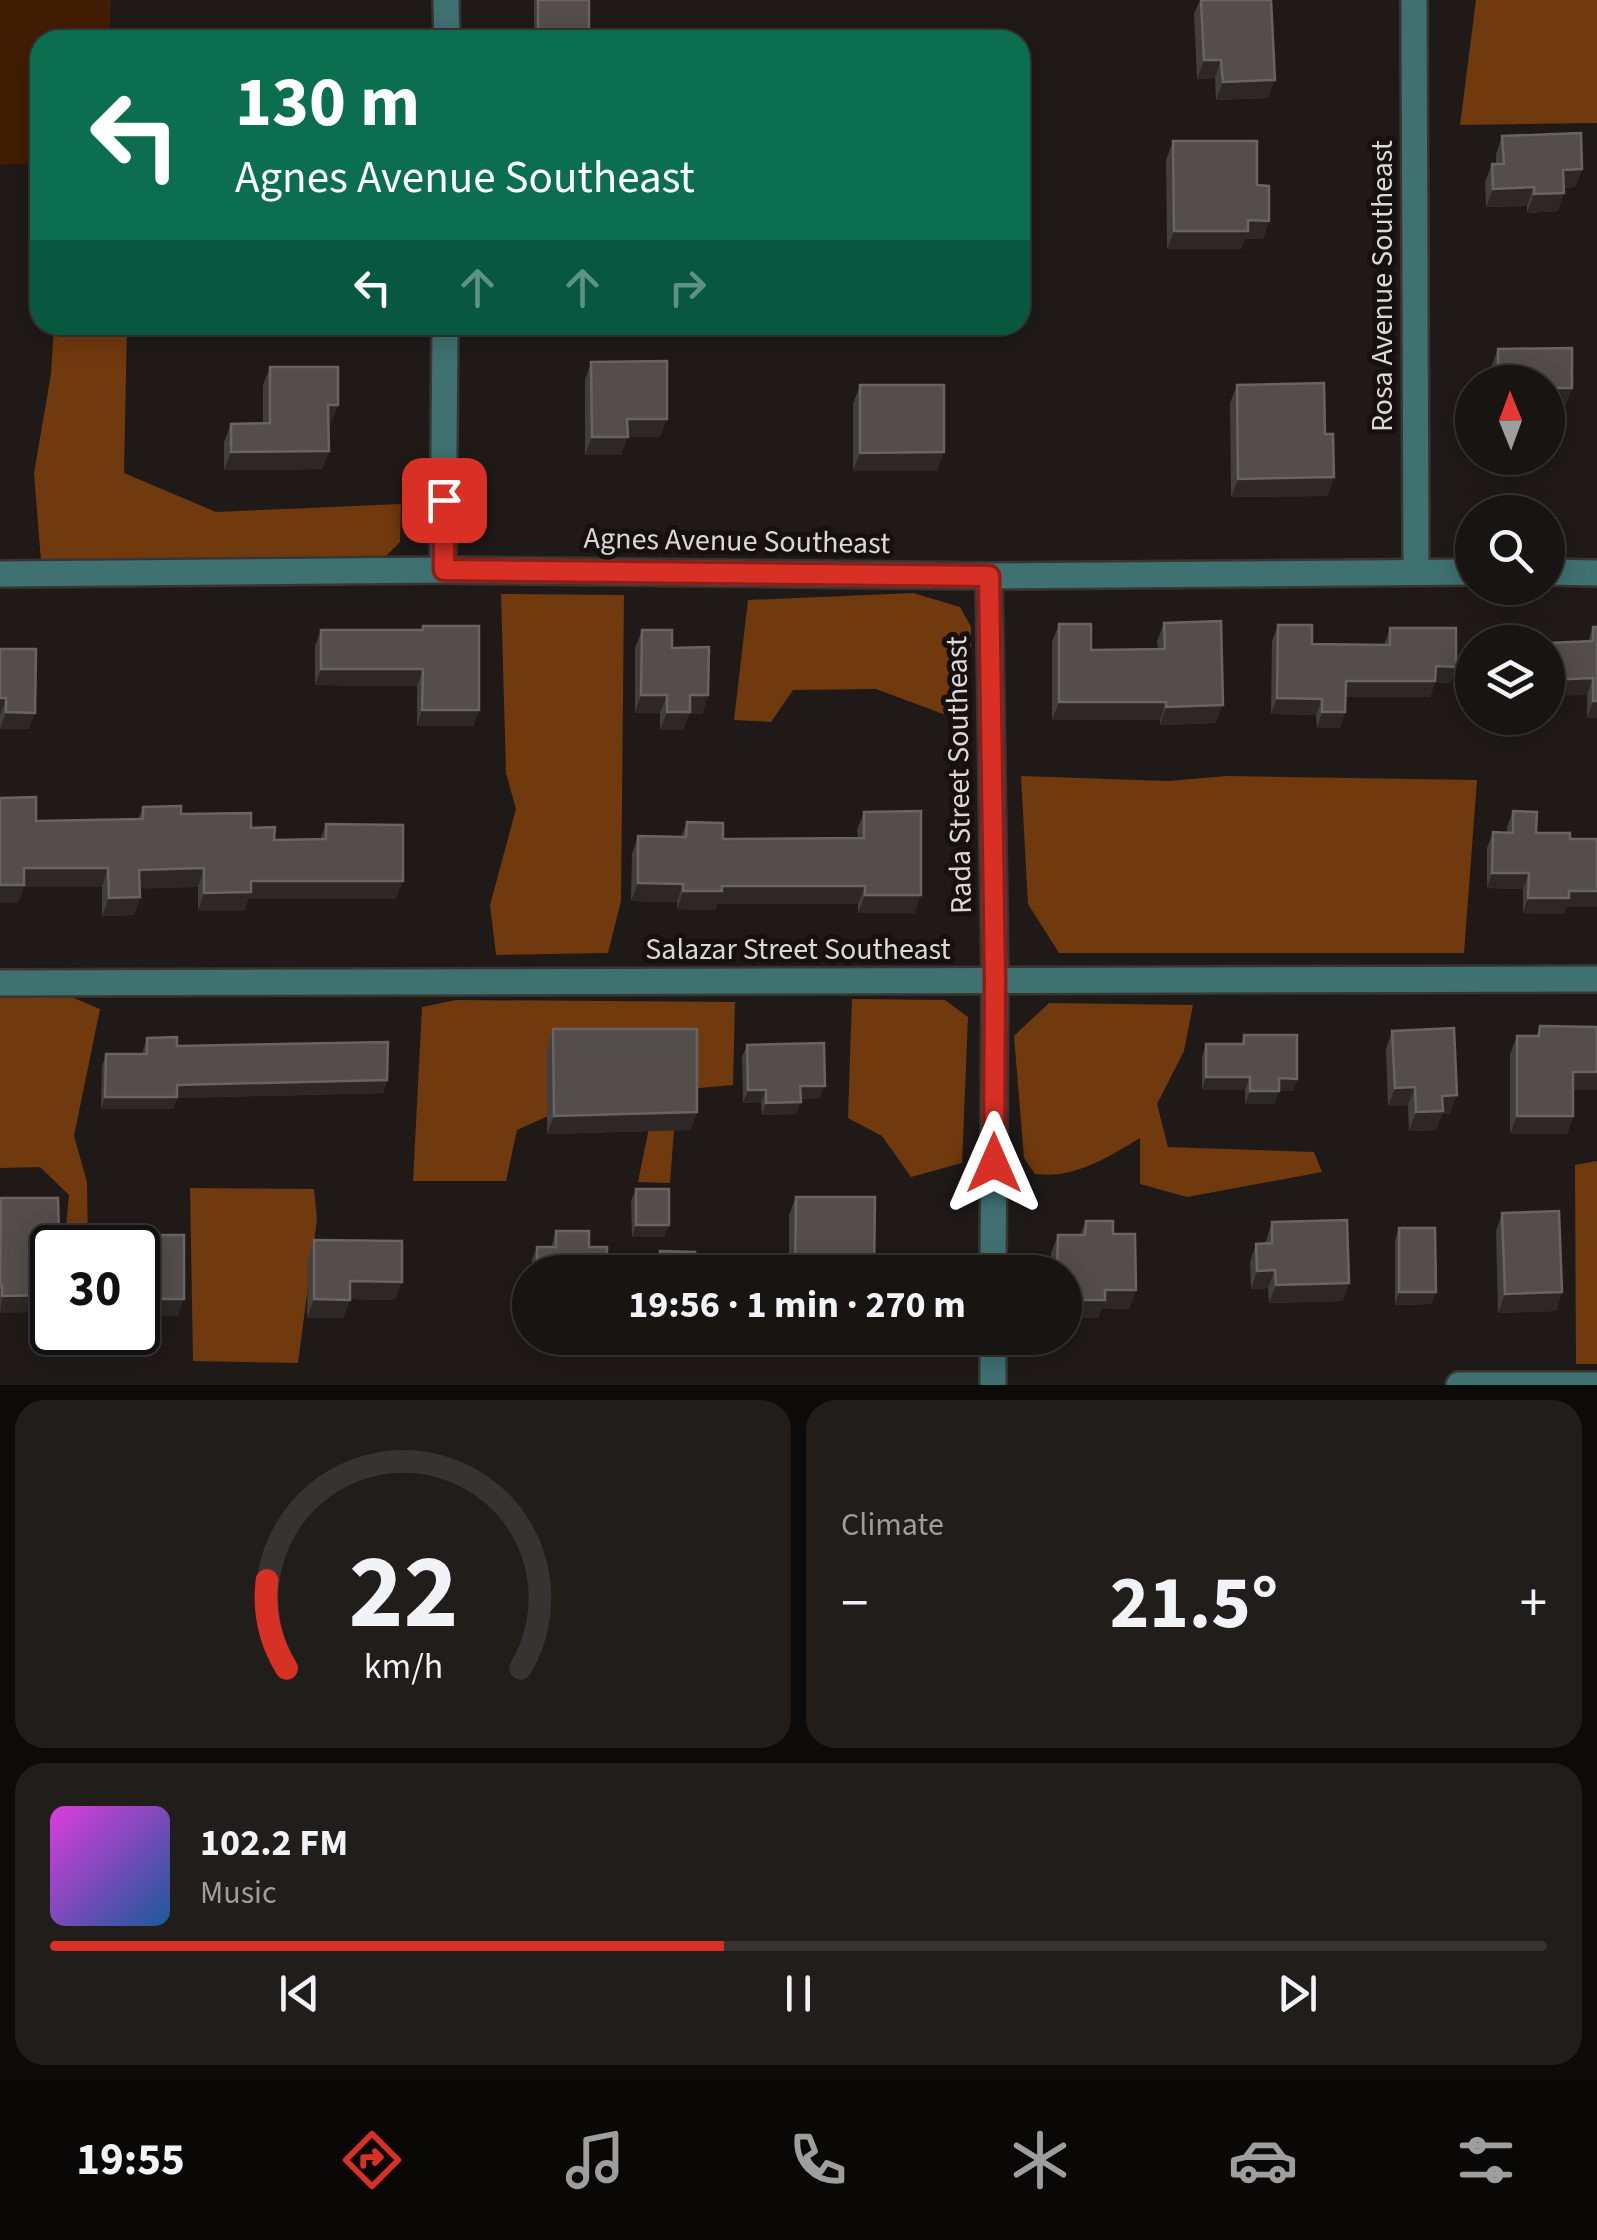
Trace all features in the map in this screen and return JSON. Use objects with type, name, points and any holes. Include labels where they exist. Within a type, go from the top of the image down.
[{"type":"street","points":[[446,0],[447,30]]},
{"type":"street","name":"Rosa Avenue Southeast","points":[[1414,0],[1416,571]]},
{"type":"street","points":[[444,570],[446,335]]},
{"type":"street","name":"Agnes Avenue Southeast","points":[[0,574],[444,570],[989,576],[1455,572]]},
{"type":"street","points":[[1565,572],[1597,572]]},
{"type":"street","name":"Rada Street Southeast","points":[[989,576],[995,980],[993,1255]]},
{"type":"street","name":"Salazar Street Southeast","points":[[0,984],[1597,979]]},
{"type":"street","points":[[993,1355],[993,1385]]},
{"type":"street","points":[[1459,1385],[1597,1384]]},
{"type":"shaded area","points":[[0,0],[111,0],[110,30],[30,30],[30,164],[0,165]]},
{"type":"shaded area","points":[[1476,0],[1597,0],[1597,123],[1460,125]]},
{"type":"shaded area","points":[[53,335],[127,335],[124,473],[216,512],[401,504],[400,542],[384,558],[41,561],[34,473],[51,374]]},
{"type":"shaded area","points":[[913,593],[960,607],[971,627],[970,724],[876,689],[793,690],[771,722],[734,720],[748,600]]},
{"type":"shaded area","points":[[501,594],[624,595],[621,901],[608,953],[496,955],[490,905],[516,809],[506,773]]},
{"type":"shaded area","points":[[1021,776],[1168,781],[1227,776],[1477,780],[1464,953],[1059,953],[1028,904]]},
{"type":"shaded area","points":[[69,996],[100,1009],[74,1136],[87,1182],[88,1225],[66,1225],[69,1195],[40,1167],[0,1168],[0,998]]},
{"type":"shaded area","points":[[852,999],[945,1000],[968,1017],[962,1163],[911,1177],[882,1136],[848,1118]]},
{"type":"shaded area","points":[[456,1000],[735,1002],[733,1085],[677,1090],[670,1183],[638,1182],[654,1103],[608,1089],[517,1130],[506,1181],[413,1181],[422,1007]]},
{"type":"shaded area","points":[[1049,1003],[1193,1005],[1184,1051],[1157,1104],[1168,1147],[1314,1152],[1322,1172],[1187,1197],[1140,1184],[1140,1138],[1077,1170],[1035,1174],[1024,1158],[1014,1036]]},
{"type":"shaded area","points":[[1597,1161],[1597,1364],[1576,1364],[1575,1165]]},
{"type":"shaded area","points":[[190,1188],[314,1189],[317,1219],[298,1363],[193,1361]]},
{"type":"building","points":[[538,0],[589,0],[589,30],[538,30]]},
{"type":"building","points":[[1201,0],[1271,0],[1275,80],[1223,82],[1221,60],[1204,60]]},
{"type":"building","points":[[1581,133],[1582,169],[1563,170],[1564,193],[1534,194],[1534,187],[1493,189],[1492,164],[1504,164],[1502,136]]},
{"type":"building","points":[[1173,141],[1257,141],[1257,185],[1269,186],[1269,221],[1248,220],[1248,231],[1174,231]]},
{"type":"building","points":[[1572,348],[1572,388],[1565,388],[1565,365],[1498,365],[1498,349]]},
{"type":"building","points":[[667,361],[667,419],[627,419],[628,437],[592,437],[591,362]]},
{"type":"building","points":[[270,367],[338,367],[338,405],[328,405],[329,451],[231,452],[231,424],[270,423]]},
{"type":"building","points":[[1324,383],[1325,434],[1333,434],[1334,477],[1238,479],[1237,385]]},
{"type":"building","points":[[860,385],[944,385],[944,452],[860,453]]},
{"type":"building","points":[[1221,621],[1223,705],[1166,707],[1166,702],[1059,702],[1059,624],[1091,624],[1091,650],[1165,649],[1164,623]]},
{"type":"building","points":[[1278,625],[1312,625],[1312,644],[1390,645],[1390,628],[1455,628],[1455,667],[1436,666],[1435,681],[1346,681],[1345,712],[1322,712],[1322,699],[1277,698]]},
{"type":"building","points":[[423,626],[479,626],[479,710],[422,710],[423,669],[321,669],[321,630],[423,630]]},
{"type":"building","points":[[1593,627],[1597,627],[1597,701],[1593,701],[1593,678],[1565,679],[1565,642],[1593,641]]},
{"type":"building","points":[[642,630],[672,630],[672,648],[709,647],[708,695],[690,695],[690,712],[667,712],[667,695],[641,695]]},
{"type":"building","points":[[0,649],[36,649],[35,713],[6,712],[6,698],[0,698]]},
{"type":"building","points":[[36,797],[36,821],[143,819],[143,807],[181,806],[181,814],[251,813],[251,828],[275,827],[274,840],[326,839],[326,824],[403,825],[403,881],[251,881],[251,892],[204,893],[204,868],[139,870],[140,897],[109,898],[108,868],[24,868],[24,885],[0,885],[0,798]]},
{"type":"building","points":[[921,811],[921,895],[865,895],[865,886],[722,886],[722,891],[683,891],[683,884],[638,883],[638,836],[686,837],[687,822],[723,823],[723,839],[864,838],[864,812]]},
{"type":"building","points":[[1513,811],[1537,812],[1536,833],[1570,833],[1570,839],[1597,839],[1597,891],[1569,891],[1569,898],[1528,898],[1529,873],[1492,873],[1493,832],[1513,833]]},
{"type":"building","points":[[1540,1026],[1597,1027],[1597,1072],[1573,1072],[1573,1116],[1517,1116],[1517,1036],[1539,1036]]},
{"type":"building","points":[[1454,1028],[1457,1095],[1442,1096],[1443,1111],[1416,1112],[1415,1087],[1395,1088],[1392,1031]]},
{"type":"building","points":[[553,1029],[697,1029],[697,1112],[554,1116]]},
{"type":"building","points":[[1244,1035],[1297,1035],[1297,1079],[1279,1078],[1279,1091],[1250,1091],[1250,1077],[1206,1077],[1206,1044],[1244,1044]]},
{"type":"building","points":[[177,1037],[177,1046],[388,1042],[387,1080],[177,1085],[177,1097],[105,1097],[106,1054],[147,1054],[147,1038]]},
{"type":"building","points":[[824,1043],[825,1086],[800,1086],[801,1102],[766,1103],[766,1090],[748,1090],[747,1045]]},
{"type":"building","points":[[636,1189],[669,1189],[669,1225],[636,1225]]},
{"type":"building","points":[[796,1197],[875,1197],[874,1255],[795,1255]]},
{"type":"building","points":[[1,1198],[58,1198],[59,1225],[30,1225],[30,1295],[2,1296]]},
{"type":"building","points":[[1559,1211],[1562,1292],[1505,1294],[1502,1213]]},
{"type":"building","points":[[1347,1220],[1349,1283],[1276,1285],[1275,1270],[1257,1271],[1256,1244],[1272,1243],[1272,1222]]},
{"type":"building","points":[[1086,1221],[1113,1221],[1113,1234],[1135,1234],[1136,1290],[1105,1290],[1105,1300],[1082,1300],[1082,1255],[1057,1255],[1058,1235],[1085,1235]]},
{"type":"building","points":[[1399,1228],[1435,1228],[1436,1292],[1399,1292]]},
{"type":"building","points":[[556,1231],[589,1231],[589,1247],[607,1247],[607,1255],[537,1255],[537,1247],[556,1247]]},
{"type":"building","points":[[160,1235],[184,1235],[184,1299],[160,1299]]},
{"type":"building","points":[[314,1240],[402,1241],[402,1282],[350,1281],[350,1300],[314,1299]]},
{"type":"building","points":[[660,1251],[695,1252],[695,1255],[660,1255]]},
{"type":"route","points":[[444,500],[444,570],[989,576],[994,1163]]}]
